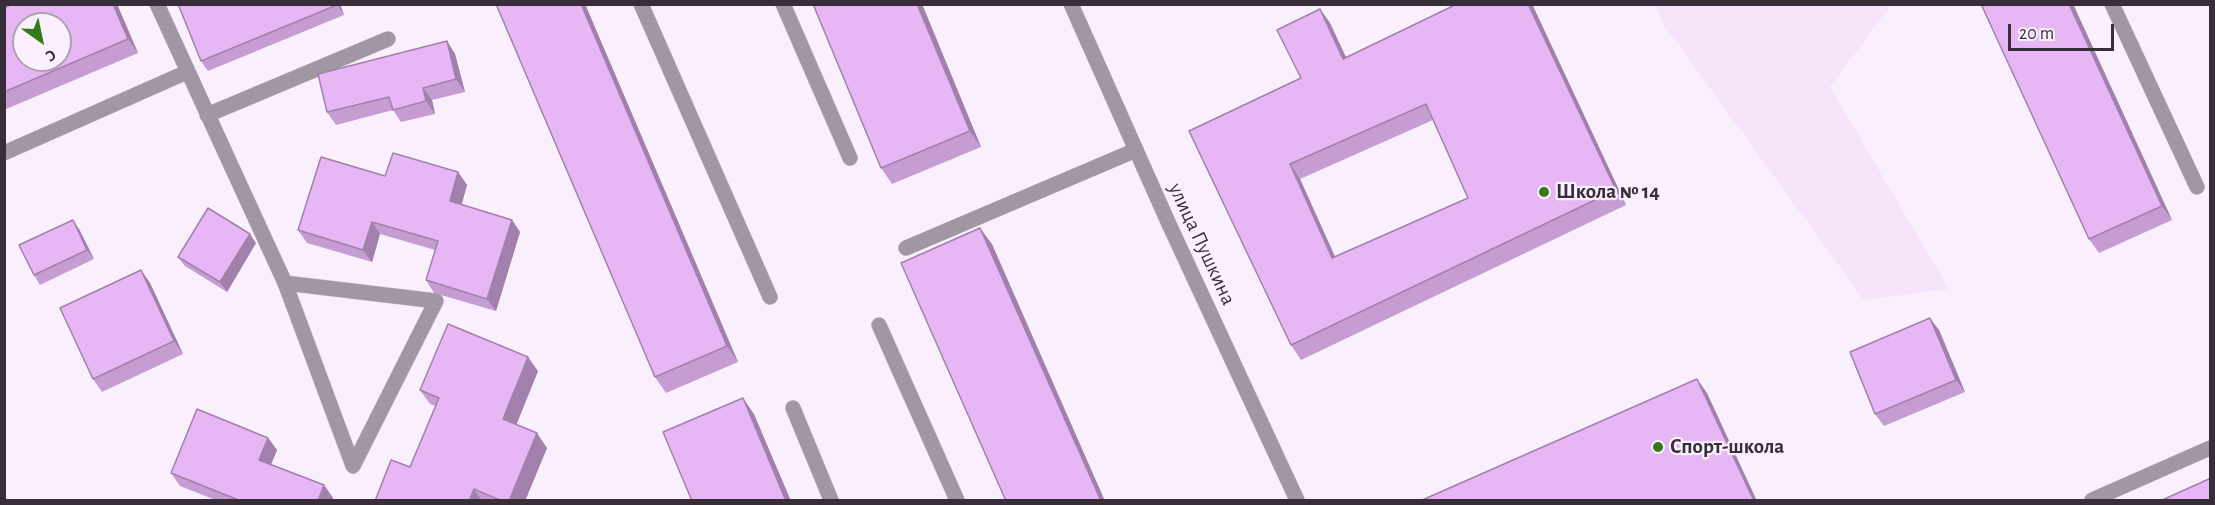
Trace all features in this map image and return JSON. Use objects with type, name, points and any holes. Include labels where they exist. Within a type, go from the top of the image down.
[{"type":"street","points":[[158,4],[285,283],[353,466],[436,301],[285,283]]},
{"type":"street","points":[[641,4],[771,297]]},
{"type":"street","points":[[783,4],[850,158]]},
{"type":"street","name":"улица Пушкина","points":[[1071,4],[1298,501]]},
{"type":"street","points":[[2119,7],[2197,187]]},
{"type":"street","points":[[207,115],[388,39]]},
{"type":"street","points":[[4,153],[188,72]]},
{"type":"street","points":[[906,248],[1136,150]]},
{"type":"street","points":[[879,325],[957,501]]},
{"type":"street","points":[[794,408],[831,501]]},
{"type":"street","points":[[2092,501],[2211,448]]},
{"type":"shaded area","points":[[1655,5],[1891,5],[1830,87],[1949,289],[1864,300],[1664,25]]},
{"type":"building","points":[[12,4],[113,4],[128,39],[72,63],[72,12],[12,12],[12,72],[51,72],[4,92],[4,8]]},
{"type":"building","points":[[178,4],[337,4],[337,5],[201,61]]},
{"type":"building","points":[[496,4],[581,4],[727,346],[655,377]]},
{"type":"building","points":[[813,4],[917,4],[970,131],[881,168]]},
{"type":"building","name":"Школа № 14","points":[[1457,4],[1528,4],[1616,190],[1291,345],[1189,131],[1301,78],[1277,30],[1320,9],[1343,59]],"holes":[[[1426,104],[1468,198],[1332,258],[1290,164]]]},
{"type":"building","points":[[1981,4],[2069,4],[2162,206],[2089,239]]},
{"type":"building","points":[[447,41],[456,79],[423,88],[426,101],[393,110],[389,97],[327,112],[318,74]]},
{"type":"building","points":[[393,153],[458,172],[450,201],[512,220],[487,299],[426,280],[438,241],[372,222],[363,250],[298,230],[321,157],[385,176]]},
{"type":"building","points":[[208,208],[250,234],[220,282],[178,257]]},
{"type":"building","points":[[73,220],[87,250],[34,275],[19,245]]},
{"type":"building","points":[[980,228],[1101,501],[1006,501],[901,263]]},
{"type":"building","points":[[141,270],[174,341],[93,379],[60,308]]},
{"type":"building","points":[[1930,318],[1956,380],[1875,414],[1850,352]]},
{"type":"building","points":[[448,324],[528,357],[503,419],[537,433],[509,501],[502,501],[474,489],[469,501],[375,501],[391,460],[410,467],[439,398],[420,390]]},
{"type":"building","name":"Спорт-школа","points":[[1697,379],[1754,501],[1420,501]]},
{"type":"building","points":[[743,398],[786,501],[692,501],[663,432]]},
{"type":"building","points":[[197,409],[268,438],[259,460],[324,485],[318,501],[241,501],[171,473]]},
{"type":"building","points":[[2211,478],[2211,501],[2160,501]]},
{"type":"place","name":"Школа № 14","points":[[1544,192]]},
{"type":"place","name":"Спорт-школа","points":[[1658,447]]}]
